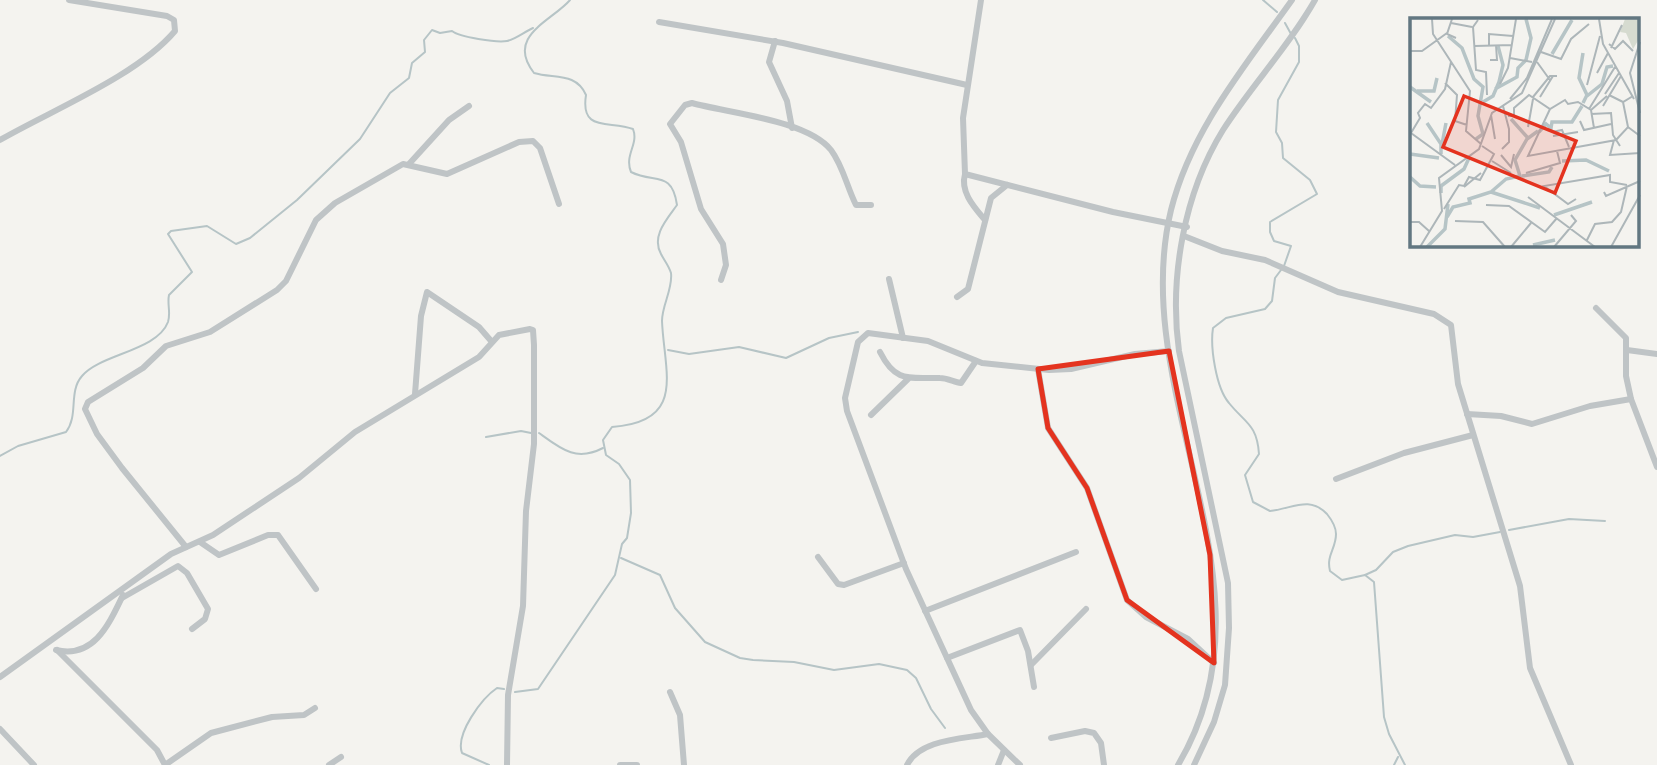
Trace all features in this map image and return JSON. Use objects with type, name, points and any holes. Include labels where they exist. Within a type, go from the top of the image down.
[{"type":"street","points":[[0,140],[128,68],[163,44],[174,31],[174,20],[167,16],[69,0]]},
{"type":"street","points":[[981,0],[963,118],[963,181],[970,202],[985,220]]},
{"type":"street","points":[[1178,765],[1199,721],[1214,663],[1216,608],[1210,555],[1169,351],[1163,296],[1169,222],[1185,167],[1208,120],[1292,0]]},
{"type":"street","points":[[1194,765],[1214,722],[1225,685],[1229,628],[1226,571],[1195,436],[1175,324],[1175,287],[1186,227],[1207,161],[1222,132],[1315,0]]},
{"type":"street","points":[[659,22],[775,41],[967,85]]},
{"type":"street","points":[[775,41],[769,62],[787,101],[792,128]]},
{"type":"street","points":[[720,279],[726,265],[723,244],[701,209],[681,142],[672,129],[672,120],[685,105],[692,103],[792,128],[823,142],[838,161],[856,205],[871,205]]},
{"type":"street","points":[[409,164],[449,120],[469,106]]},
{"type":"street","points":[[186,547],[107,449],[85,406],[143,368],[166,346],[210,332],[271,295],[286,281],[316,220],[346,196],[383,178],[399,166],[409,164],[447,174],[519,142],[533,141],[540,148],[559,204]]},
{"type":"street","points":[[965,174],[1186,227]]},
{"type":"street","points":[[957,297],[968,289],[991,198],[1007,185]]},
{"type":"street","points":[[1184,236],[1222,251],[1265,260],[1338,292],[1434,314],[1446,320],[1454,335],[1457,376],[1467,414],[1520,586],[1530,668],[1571,765]]},
{"type":"street","points":[[889,279],[903,338]]},
{"type":"street","points":[[415,394],[421,316],[427,292],[480,327],[492,342]]},
{"type":"street","points":[[1596,308],[1624,335],[1627,350],[1626,376],[1631,399],[1657,467]]},
{"type":"street","points":[[0,677],[52,642],[128,584],[186,547],[200,542],[299,478],[344,440],[479,357],[504,333],[533,330],[534,444],[526,511],[523,606],[508,695],[507,765]]},
{"type":"street","points":[[1020,765],[988,734],[971,710],[904,563],[847,411],[845,398],[859,338],[873,332],[928,341],[976,361],[1038,369],[1071,369],[1126,355],[1169,351]]},
{"type":"street","points":[[1627,350],[1657,354]]},
{"type":"street","points":[[880,352],[888,367],[908,379],[938,377],[961,383],[976,361]]},
{"type":"street","points":[[1038,369],[1048,428],[1085,484],[1127,600],[1146,617],[1188,639],[1214,663]]},
{"type":"street","points":[[871,415],[908,379]]},
{"type":"street","points":[[1467,414],[1501,416],[1532,424],[1590,406],[1631,399]]},
{"type":"street","points":[[1336,479],[1404,453],[1473,435]]},
{"type":"street","points":[[200,542],[219,555],[268,535],[278,534],[316,589]]},
{"type":"street","points":[[925,611],[1076,552]]},
{"type":"street","points":[[818,557],[838,584],[844,585],[904,563]]},
{"type":"street","points":[[122,598],[178,566],[187,573],[208,609],[205,620],[192,629]]},
{"type":"street","points":[[57,650],[80,651],[99,638],[128,584]]},
{"type":"street","points":[[1031,665],[1086,609]]},
{"type":"street","points":[[947,658],[1017,629],[1024,633],[1034,687]]},
{"type":"street","points":[[52,642],[49,645],[157,750],[165,765],[211,733],[272,716],[304,715],[315,708]]},
{"type":"street","points":[[670,692],[680,715],[684,765]]},
{"type":"street","points":[[0,729],[34,765]]},
{"type":"street","points":[[1051,738],[1085,731],[1094,733],[1101,743],[1104,765]]},
{"type":"street","points":[[907,765],[915,754],[935,744],[988,734]]},
{"type":"street","points":[[998,765],[1004,750]]},
{"type":"street","points":[[329,765],[341,757]]},
{"type":"street","points":[[620,765],[637,765]]},
{"type":"highlighted area","points":[[1169,351],[1210,555],[1214,663],[1127,600],[1087,488],[1048,428],[1038,369]]},
{"type":"waterway","points":[[515,692],[538,689],[615,575],[622,544],[627,538],[631,513],[630,480],[619,464],[606,455],[603,440],[612,427],[636,423],[652,416],[661,405],[666,391],[662,321],[671,273],[658,247],[658,241],[665,222],[677,205],[675,194],[667,182],[631,172],[629,160],[634,140],[633,129],[592,120],[585,107],[586,95],[582,88],[564,78],[534,73],[526,60],[528,39],[570,0]]},
{"type":"waterway","points":[[1263,0],[1277,12]]},
{"type":"waterway","points":[[1285,23],[1291,34]]},
{"type":"waterway","points":[[0,456],[18,446],[66,432],[72,418],[75,389],[82,376],[101,362],[141,346],[162,332],[169,319],[169,295],[192,272],[168,234],[171,231],[207,226],[236,244],[250,238],[297,200],[360,139],[390,93],[409,78],[412,63],[425,52],[424,40],[432,30],[507,41],[533,28]]},
{"type":"waterway","points":[[1284,266],[1291,246],[1274,241],[1270,222],[1317,194],[1310,180],[1283,158],[1282,143],[1276,132],[1278,100],[1299,62],[1299,46],[1295,38]]},
{"type":"waterway","points":[[1281,270],[1275,278],[1272,301],[1265,309],[1226,318],[1213,328],[1213,356],[1217,378],[1224,396],[1256,436],[1259,454],[1245,475],[1253,502],[1270,511],[1307,504],[1320,508],[1330,518],[1336,531],[1329,561],[1330,571],[1342,580],[1365,575],[1374,582],[1384,717],[1389,734],[1405,765]]},
{"type":"waterway","points":[[668,350],[689,354],[739,347],[786,358],[829,338],[858,332]]},
{"type":"waterway","points":[[486,437],[521,431],[531,433]]},
{"type":"waterway","points":[[539,433],[569,452],[577,454],[603,448]]},
{"type":"waterway","points":[[1509,530],[1569,519],[1605,521]]},
{"type":"waterway","points":[[1365,575],[1376,570],[1393,552],[1408,546],[1455,535],[1473,537],[1500,532]]},
{"type":"waterway","points":[[621,558],[660,575],[675,608],[705,642],[740,658],[753,660],[794,662],[834,670],[879,664],[907,670],[916,678],[931,709],[945,728]]},
{"type":"waterway","points":[[489,765],[462,753],[462,736],[471,717],[484,700],[497,688],[504,689]]},
{"type":"waterway","points":[[1394,765],[1398,757]]}]
